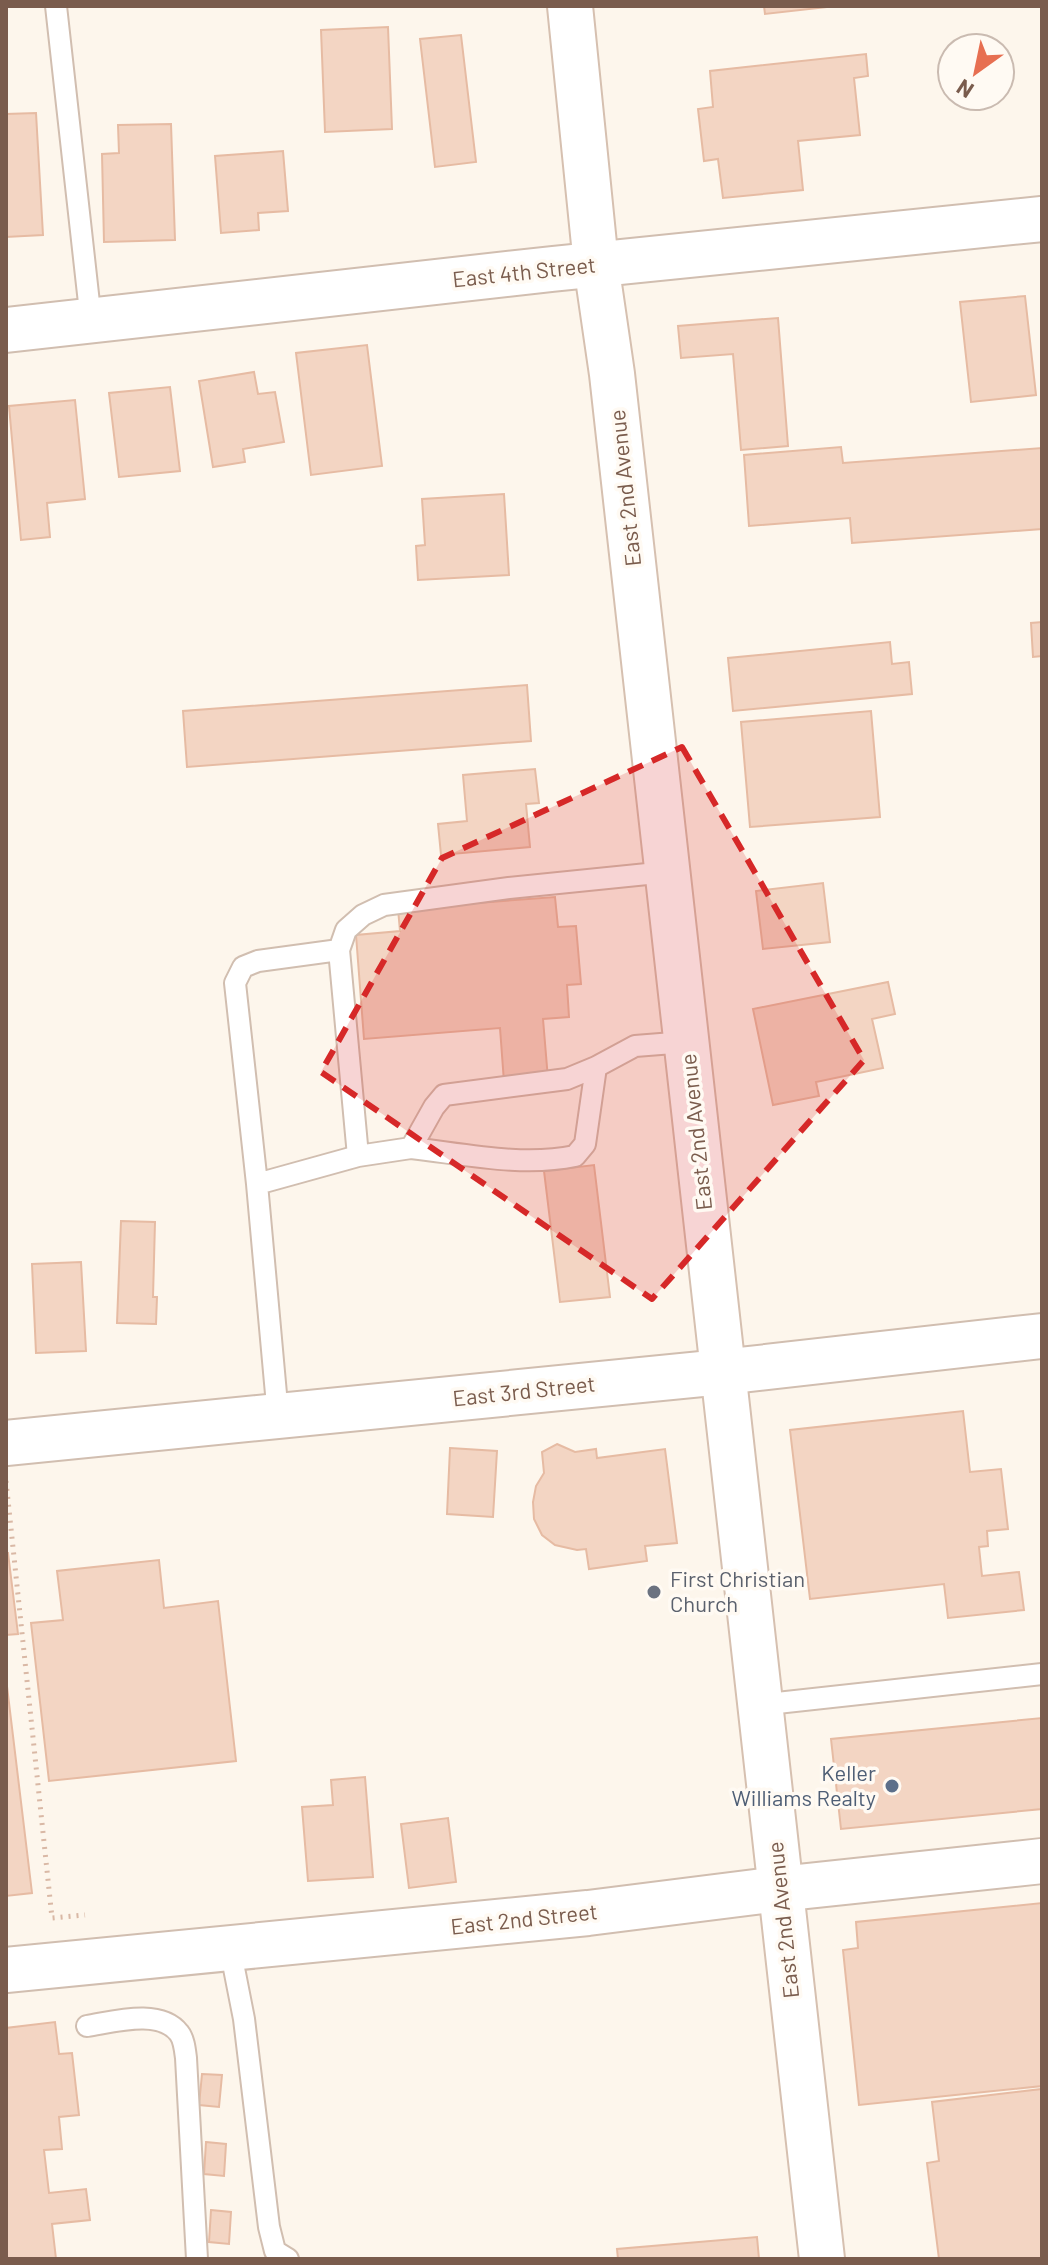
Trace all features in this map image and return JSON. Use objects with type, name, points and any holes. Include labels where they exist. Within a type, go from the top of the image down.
[{"type":"street","name":"East 2nd Avenue","points":[[570,6],[596,264],[612,374],[822,2259]]},
{"type":"street","name":"East 4th Street","points":[[6,330],[596,264],[1042,219]]},
{"type":"street","name":"East 3rd Street","points":[[6,1443],[722,1372],[1042,1336]]},
{"type":"street","name":"East 2nd Street","points":[[6,1970],[588,1913],[1042,1861]]},
{"type":"lane","points":[[56,6],[91,321]]},
{"type":"lane","points":[[358,1156],[339,950],[346,930],[363,915],[384,905],[509,888],[667,872]]},
{"type":"lane","points":[[278,1416],[235,983],[243,967],[258,961],[339,950]]},
{"type":"lane","points":[[411,1148],[444,1095],[567,1079],[635,1046],[686,1042]]},
{"type":"lane","points":[[257,1184],[358,1156],[411,1148],[513,1159],[556,1160],[575,1156],[585,1144],[596,1067]]},
{"type":"lane","points":[[759,1705],[1042,1674]]},
{"type":"lane","points":[[230,1948],[244,2019],[269,2227],[275,2251],[288,2259]]},
{"type":"lane","points":[[87,2026],[149,2020],[166,2022],[181,2035],[191,2113],[197,2259]]},
{"type":"path","points":[[6,1481],[52,1918],[85,1915]]},
{"type":"highlighted area","points":[[682,747],[864,1060],[652,1299],[321,1072],[442,858]]},
{"type":"building","points":[[764,6],[836,6],[765,14]]},
{"type":"building","points":[[388,27],[392,129],[325,132],[321,30]]},
{"type":"building","points":[[461,35],[476,162],[435,167],[420,39]]},
{"type":"building","points":[[866,54],[868,76],[854,78],[860,135],[798,141],[803,190],[723,198],[718,159],[704,161],[698,109],[713,107],[710,71]]},
{"type":"building","points":[[36,113],[43,235],[6,237],[6,114]]},
{"type":"building","points":[[171,124],[175,240],[104,242],[102,154],[119,153],[118,125]]},
{"type":"building","points":[[283,151],[288,211],[258,213],[259,230],[221,233],[215,156]]},
{"type":"building","points":[[1025,296],[1036,395],[971,402],[960,302]]},
{"type":"building","points":[[778,318],[788,446],[741,450],[733,354],[681,358],[678,326]]},
{"type":"building","points":[[367,345],[382,466],[311,475],[296,353]]},
{"type":"building","points":[[254,372],[258,394],[275,392],[284,442],[243,449],[245,462],[213,467],[199,381]]},
{"type":"building","points":[[170,387],[180,471],[119,477],[109,393]]},
{"type":"building","points":[[75,400],[85,499],[47,503],[50,537],[21,540],[9,406]]},
{"type":"building","points":[[841,447],[843,463],[1042,448],[1042,529],[852,543],[850,518],[749,526],[744,455]]},
{"type":"building","points":[[504,494],[509,575],[418,580],[416,546],[425,545],[422,499]]},
{"type":"building","points":[[1042,622],[1042,656],[1033,657],[1031,623]]},
{"type":"building","points":[[890,642],[892,664],[909,662],[912,694],[733,711],[728,658]]},
{"type":"building","points":[[527,685],[531,741],[187,767],[183,711]]},
{"type":"building","points":[[871,711],[880,817],[750,827],[741,722]]},
{"type":"building","points":[[535,769],[539,803],[526,804],[530,847],[441,855],[438,824],[467,821],[463,775]]},
{"type":"building","points":[[823,883],[830,942],[763,949],[756,891]]},
{"type":"building","points":[[555,897],[558,927],[576,926],[581,984],[567,985],[569,1017],[543,1019],[548,1079],[504,1082],[500,1028],[364,1039],[356,935],[400,931],[398,909]]},
{"type":"building","points":[[888,982],[895,1014],[872,1019],[883,1068],[816,1082],[819,1096],[773,1105],[753,1009]]},
{"type":"building","points":[[594,1165],[610,1297],[560,1302],[544,1171]]},
{"type":"building","points":[[121,1221],[155,1222],[153,1297],[157,1297],[156,1324],[117,1323]]},
{"type":"building","points":[[81,1262],[86,1351],[36,1353],[32,1264]]},
{"type":"building","points":[[963,1411],[970,1472],[1001,1469],[1008,1529],[987,1531],[988,1546],[979,1547],[982,1576],[1019,1572],[1024,1610],[948,1618],[944,1584],[810,1599],[790,1430]]},
{"type":"building","points":[[557,1444],[575,1452],[596,1449],[597,1458],[665,1449],[677,1543],[645,1546],[647,1561],[589,1569],[586,1549],[555,1545],[542,1535],[534,1519],[533,1502],[536,1486],[544,1473],[542,1452]]},
{"type":"building","points":[[450,1448],[497,1451],[493,1517],[447,1514]]},
{"type":"building","points":[[6,1553],[18,1634],[6,1635]]},
{"type":"building","points":[[159,1560],[164,1608],[218,1601],[236,1761],[49,1781],[31,1623],[63,1620],[57,1571]]},
{"type":"building","points":[[6,1678],[32,1893],[6,1896]]},
{"type":"building","points":[[1042,1718],[1042,1809],[841,1829],[831,1739]]},
{"type":"building","points":[[365,1777],[373,1877],[308,1881],[302,1807],[333,1805],[331,1780]]},
{"type":"building","points":[[448,1818],[456,1882],[409,1888],[401,1824]]},
{"type":"building","points":[[1042,1903],[1042,2086],[859,2105],[843,1950],[858,1948],[856,1922]]},
{"type":"building","points":[[55,2022],[59,2054],[72,2053],[79,2115],[59,2117],[62,2149],[44,2150],[49,2193],[86,2189],[90,2220],[52,2224],[56,2259],[6,2259],[6,2028]]},
{"type":"building","points":[[202,2074],[222,2075],[219,2107],[199,2105]]},
{"type":"building","points":[[1042,2089],[1042,2259],[939,2259],[927,2163],[939,2161],[932,2102]]},
{"type":"building","points":[[206,2142],[226,2144],[224,2176],[204,2174]]},
{"type":"building","points":[[211,2210],[231,2212],[229,2244],[209,2242]]},
{"type":"building","points":[[757,2237],[759,2259],[618,2259],[617,2249]]},
{"type":"place","name":"First Christian Church","points":[[654,1592]]},
{"type":"place","name":"Keller Williams Realty","points":[[892,1786]]}]
